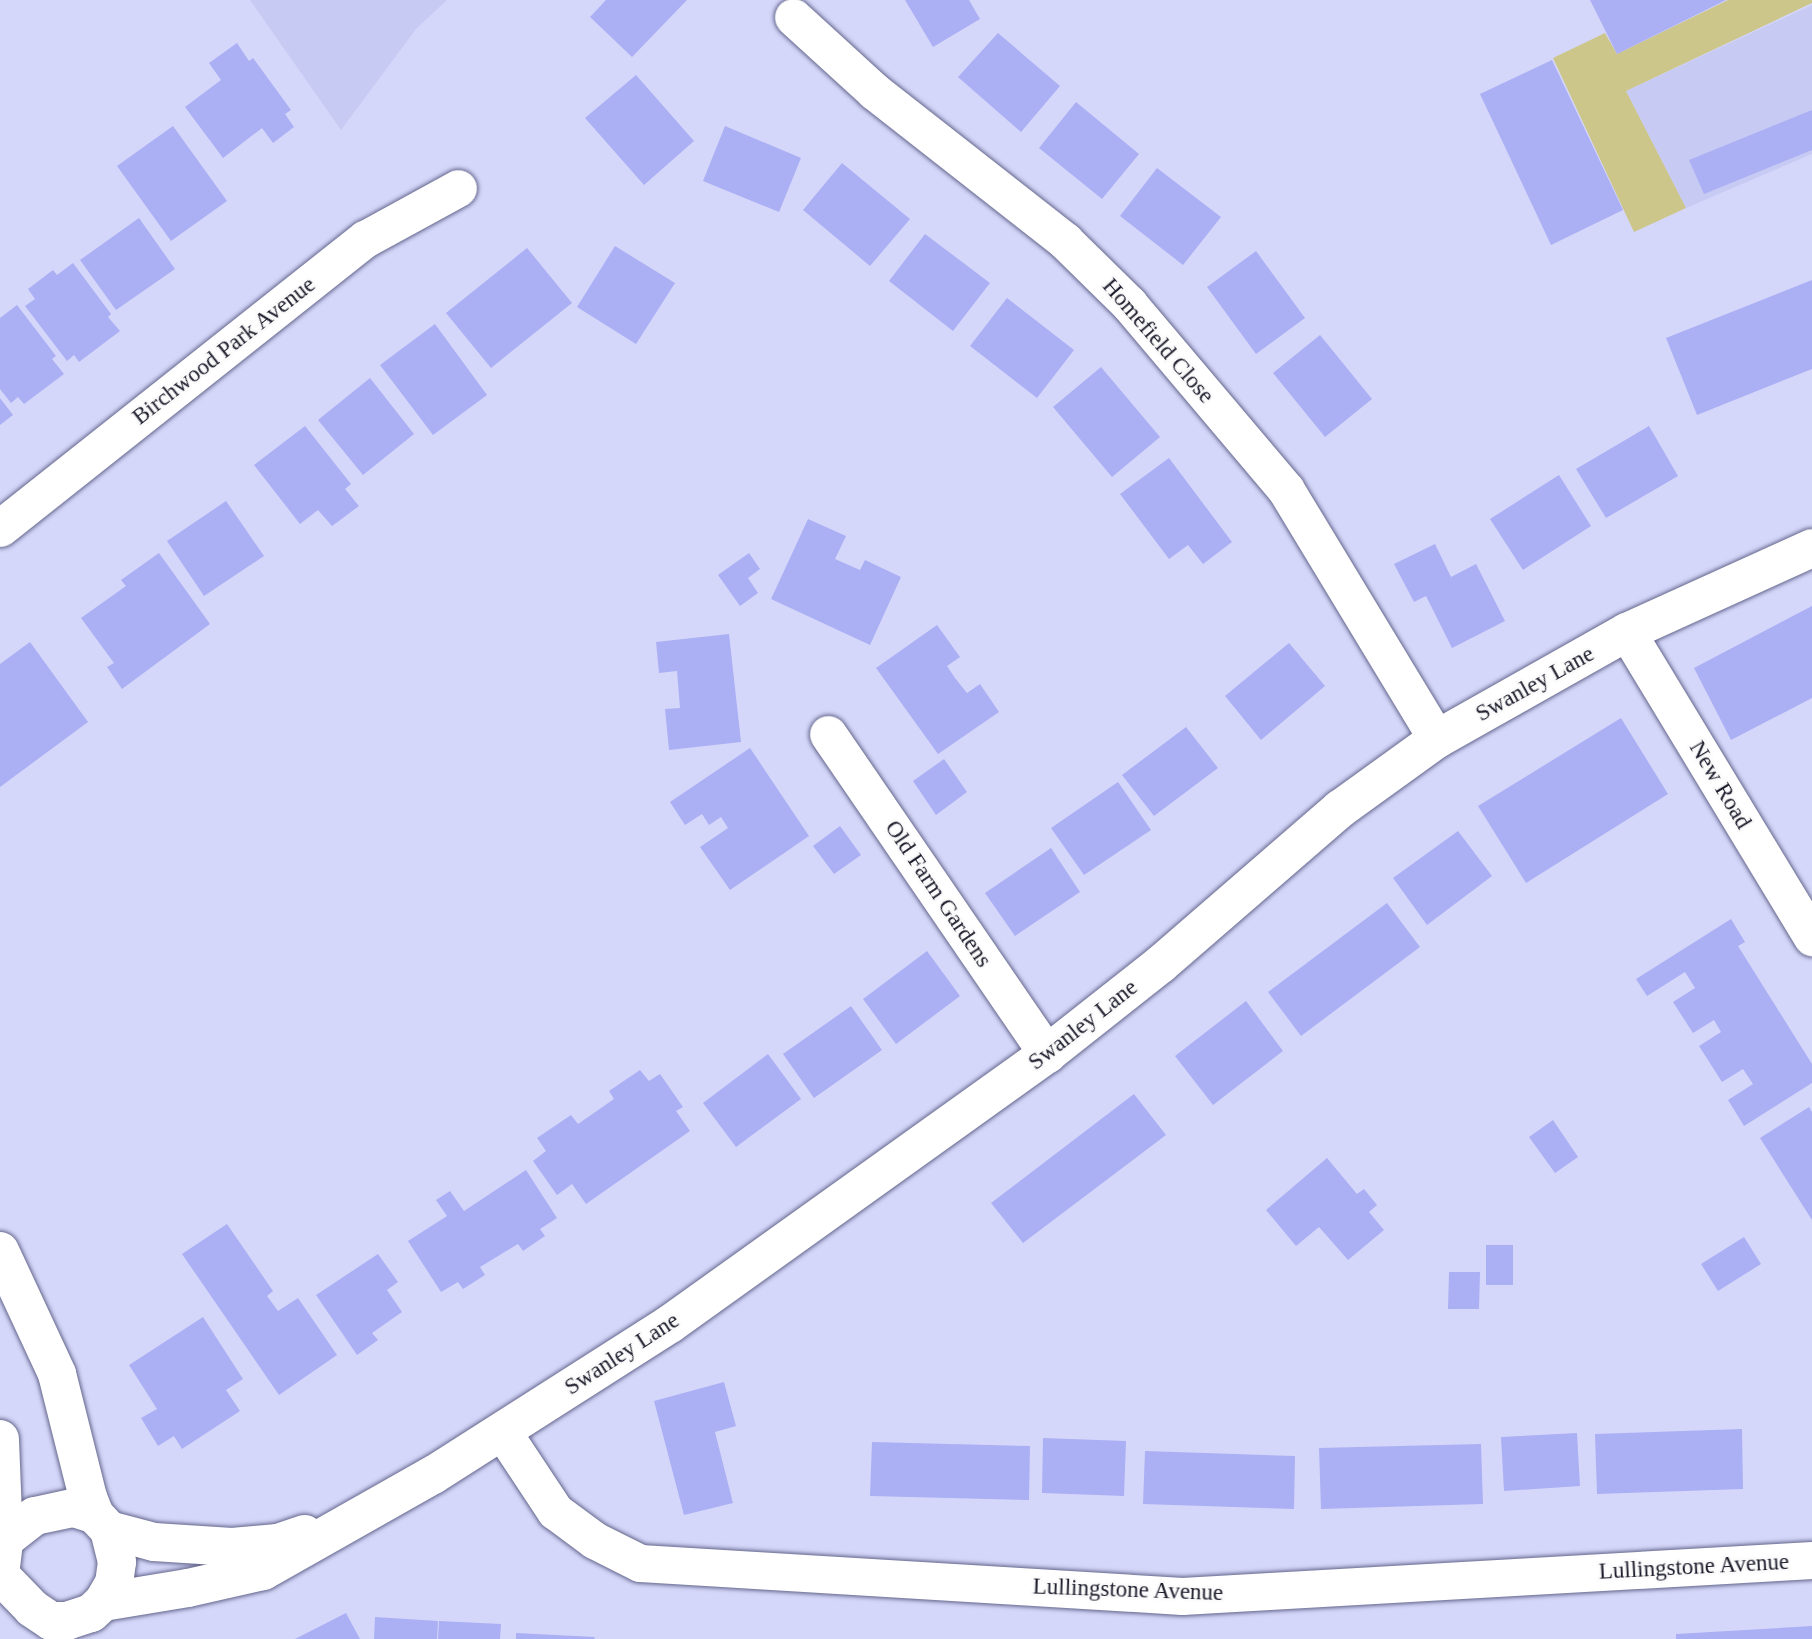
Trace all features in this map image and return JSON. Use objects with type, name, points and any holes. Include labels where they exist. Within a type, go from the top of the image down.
[{"type":"main road","name":"Swanley Lane","points":[[58,1639],[97,1607],[263,1571],[502,1432],[670,1324],[1047,1054],[1161,964],[1340,809],[1437,739],[1628,632],[1812,548]]},
{"type":"main road","points":[[0,1251],[57,1374],[102,1523],[117,1562],[114,1583],[97,1607],[58,1622],[32,1608],[0,1575],[4,1540],[0,1439]]},
{"type":"main road","points":[[4,1540],[35,1516],[74,1508],[102,1523]]},
{"type":"main road","name":"Swanley Lane","points":[[102,1523],[154,1542],[233,1547],[278,1543],[359,1517]]},
{"type":"street","name":"Homefield Close","points":[[793,17],[874,91],[1065,241],[1129,304],[1286,490],[1437,739]]},
{"type":"street","name":"Birchwood Park Avenue","points":[[0,528],[365,239],[458,188]]},
{"type":"street","name":"New Road","points":[[1628,632],[1812,937]]},
{"type":"street","name":"Old Farm Gardens","points":[[828,734],[1047,1054]]},
{"type":"street","name":"Lullingstone Avenue","points":[[502,1432],[555,1511],[594,1540],[640,1563],[1182,1596],[1812,1560]]},
{"type":"shaded area","points":[[250,0],[447,0],[416,29],[341,130]]},
{"type":"shaded area","points":[[1728,0],[1812,0],[1812,3],[1626,91],[1686,208],[1634,232],[1553,58],[1605,33],[1617,54]]},
{"type":"shaded area","points":[[1812,5],[1812,154],[1686,208],[1626,91]]},
{"type":"building","points":[[606,0],[687,0],[632,57],[590,17]]},
{"type":"building","points":[[905,0],[969,0],[980,19],[933,47]]},
{"type":"building","points":[[1590,0],[1726,0],[1617,54]]},
{"type":"building","points":[[998,33],[1060,86],[1021,132],[958,77]]},
{"type":"building","points":[[237,43],[249,61],[253,58],[291,110],[285,114],[294,127],[273,143],[262,128],[223,158],[185,107],[221,80],[209,63]]},
{"type":"building","points":[[1552,60],[1623,210],[1551,245],[1480,94]]},
{"type":"building","points":[[636,75],[694,141],[644,185],[585,118]]},
{"type":"building","points":[[1076,102],[1139,154],[1102,199],[1039,148]]},
{"type":"building","points":[[1812,110],[1812,150],[1704,194],[1689,160]]},
{"type":"building","points":[[173,126],[227,201],[171,241],[117,166]]},
{"type":"building","points":[[725,126],[801,158],[779,212],[703,181]]},
{"type":"building","points":[[842,163],[910,219],[870,266],[803,210]]},
{"type":"building","points":[[1157,168],[1221,217],[1183,265],[1120,216]]},
{"type":"building","points":[[139,218],[175,269],[116,310],[80,260]]},
{"type":"building","points":[[925,234],[990,283],[953,331],[889,281]]},
{"type":"building","points":[[615,246],[675,283],[636,344],[577,307]]},
{"type":"building","points":[[527,248],[572,303],[491,368],[446,313]]},
{"type":"building","points":[[1256,251],[1305,318],[1256,354],[1207,287]]},
{"type":"building","points":[[73,263],[111,314],[108,317],[120,331],[79,362],[74,355],[67,361],[25,306],[35,299],[28,289],[53,270],[57,275]]},
{"type":"building","points":[[1812,280],[1812,369],[1697,415],[1666,338]]},
{"type":"building","points":[[1007,298],[1074,350],[1037,398],[970,346]]},
{"type":"building","points":[[17,305],[56,356],[52,359],[64,374],[24,404],[18,397],[11,403],[0,389],[0,318]]},
{"type":"building","points":[[435,324],[487,395],[433,435],[380,365]]},
{"type":"building","points":[[1320,335],[1372,399],[1325,437],[1273,373]]},
{"type":"building","points":[[1101,367],[1160,437],[1112,477],[1053,407]]},
{"type":"building","points":[[370,378],[414,434],[363,475],[318,420]]},
{"type":"building","points":[[0,398],[13,415],[0,425]]},
{"type":"building","points":[[305,426],[351,484],[345,489],[359,506],[332,526],[318,510],[300,524],[254,465]]},
{"type":"building","points":[[1649,426],[1678,476],[1606,518],[1576,469]]},
{"type":"building","points":[[1169,458],[1232,542],[1203,564],[1188,545],[1169,559],[1120,494]]},
{"type":"building","points":[[1559,475],[1591,526],[1523,570],[1490,519]]},
{"type":"building","points":[[226,501],[264,556],[204,596],[167,541]]},
{"type":"building","points":[[808,519],[846,536],[835,559],[860,570],[865,560],[901,577],[870,645],[771,599]]},
{"type":"building","points":[[1435,544],[1451,577],[1476,564],[1505,621],[1452,648],[1426,596],[1414,602],[1394,564]]},
{"type":"building","points":[[159,553],[210,624],[122,689],[107,667],[114,663],[81,618],[126,586],[121,580]]},
{"type":"building","points":[[749,553],[760,569],[748,578],[758,593],[740,606],[718,575]]},
{"type":"building","points":[[1812,606],[1812,698],[1731,740],[1694,668]]},
{"type":"building","points":[[937,625],[960,657],[947,666],[955,678],[967,693],[980,684],[999,712],[938,754],[876,668]]},
{"type":"building","points":[[729,634],[741,742],[669,750],[665,709],[680,708],[677,671],[659,673],[656,642]]},
{"type":"building","points":[[30,642],[88,722],[0,787],[0,664]]},
{"type":"building","points":[[1289,643],[1325,686],[1261,740],[1225,696]]},
{"type":"building","points":[[1621,718],[1668,794],[1526,883],[1478,806]]},
{"type":"building","points":[[1186,727],[1218,768],[1154,816],[1122,775]]},
{"type":"building","points":[[750,748],[809,836],[730,890],[700,847],[728,828],[721,817],[709,825],[702,814],[685,825],[670,802]]},
{"type":"building","points":[[944,759],[967,792],[936,815],[913,781]]},
{"type":"building","points":[[1118,782],[1151,830],[1084,875],[1051,828]]},
{"type":"building","points":[[840,826],[861,855],[834,874],[813,846]]},
{"type":"building","points":[[1458,831],[1492,876],[1427,925],[1393,878]]},
{"type":"building","points":[[1051,848],[1080,892],[1015,936],[985,893]]},
{"type":"building","points":[[1387,903],[1420,947],[1301,1036],[1268,992]]},
{"type":"building","points":[[1731,919],[1745,942],[1738,946],[1812,1064],[1812,1083],[1744,1126],[1728,1100],[1753,1084],[1743,1069],[1722,1082],[1699,1046],[1721,1032],[1714,1020],[1693,1033],[1673,1002],[1695,988],[1685,972],[1647,996],[1636,979]]},
{"type":"building","points":[[927,951],[960,996],[896,1044],[863,999]]},
{"type":"building","points":[[1246,1001],[1283,1051],[1213,1105],[1175,1056]]},
{"type":"building","points":[[851,1006],[882,1050],[814,1098],[783,1054]]},
{"type":"building","points":[[768,1054],[801,1099],[736,1147],[703,1103]]},
{"type":"building","points":[[640,1070],[649,1081],[660,1074],[683,1107],[676,1111],[690,1131],[586,1204],[572,1184],[557,1195],[533,1161],[546,1151],[537,1138],[571,1115],[578,1124],[614,1099],[609,1091]]},
{"type":"building","points":[[1134,1094],[1166,1135],[1023,1243],[991,1203]]},
{"type":"building","points":[[1809,1107],[1812,1112],[1812,1220],[1760,1138]]},
{"type":"building","points":[[1553,1120],[1578,1157],[1555,1173],[1529,1137]]},
{"type":"building","points":[[1327,1158],[1357,1194],[1364,1189],[1377,1205],[1369,1212],[1384,1230],[1348,1260],[1319,1227],[1296,1246],[1266,1210]]},
{"type":"building","points":[[526,1170],[557,1218],[540,1229],[545,1236],[523,1251],[518,1244],[480,1267],[485,1275],[463,1289],[458,1282],[441,1292],[408,1241],[447,1216],[436,1200],[450,1191],[464,1211]]},
{"type":"building","points":[[227,1224],[273,1291],[267,1296],[278,1311],[298,1298],[337,1355],[279,1395],[182,1254]]},
{"type":"building","points":[[1744,1237],[1761,1264],[1718,1291],[1701,1264]]},
{"type":"building","points":[[1486,1245],[1513,1245],[1513,1285],[1486,1285]]},
{"type":"building","points":[[378,1254],[398,1282],[387,1290],[402,1312],[372,1333],[378,1340],[357,1355],[316,1295]]},
{"type":"building","points":[[1449,1272],[1480,1272],[1479,1309],[1448,1309]]},
{"type":"building","points":[[203,1317],[243,1379],[226,1390],[240,1411],[182,1449],[174,1436],[158,1446],[141,1418],[157,1409],[129,1365]]},
{"type":"building","points":[[724,1382],[736,1426],[715,1432],[733,1503],[684,1515],[654,1401]]},
{"type":"building","points":[[1742,1429],[1743,1489],[1597,1494],[1595,1434]]},
{"type":"building","points":[[1577,1433],[1580,1486],[1504,1491],[1501,1437]]},
{"type":"building","points":[[1043,1438],[1126,1441],[1124,1496],[1042,1493]]},
{"type":"building","points":[[872,1442],[1030,1446],[1029,1500],[870,1496]]},
{"type":"building","points":[[1481,1444],[1483,1504],[1321,1509],[1319,1448]]},
{"type":"building","points":[[1145,1451],[1295,1456],[1294,1509],[1143,1504]]},
{"type":"building","points":[[346,1613],[360,1639],[295,1639]]},
{"type":"building","points":[[375,1617],[438,1621],[437,1639],[374,1639]]},
{"type":"building","points":[[439,1621],[501,1624],[500,1639],[438,1639]]},
{"type":"building","points":[[1812,1626],[1812,1639],[1676,1639],[1676,1634]]},
{"type":"building","points":[[516,1633],[595,1637],[516,1639]]}]
